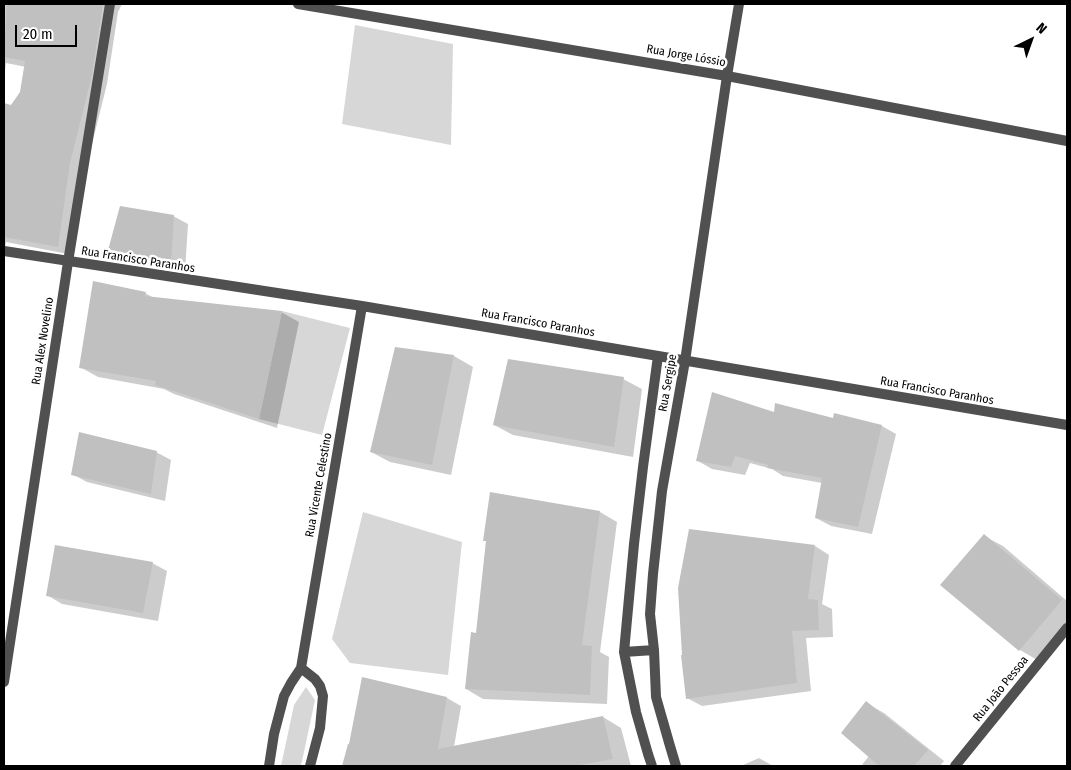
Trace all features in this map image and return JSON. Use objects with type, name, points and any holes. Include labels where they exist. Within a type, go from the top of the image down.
[{"type":"street","name":"Rua Alex Novelino","points":[[4,682],[68,262],[110,4]]},
{"type":"street","name":"Rua Jorge Lóssio","points":[[298,4],[727,76],[1067,142]]},
{"type":"street","name":"Rua Sergipe","points":[[676,766],[656,697],[650,614],[654,565],[662,491],[685,361],[739,4]]},
{"type":"street","name":"Rua Francisco Paranhos","points":[[4,251],[362,306],[1067,425]]},
{"type":"street","name":"Rua Vicente Celestino","points":[[269,766],[274,734],[284,696],[301,668],[362,306]]},
{"type":"street","name":"Rua Sergipe","points":[[652,766],[636,712],[624,652],[634,544],[658,356]]},
{"type":"street","name":"Rua João Pessoa","points":[[955,766],[1067,628]]},
{"type":"street","points":[[624,652],[654,650]]},
{"type":"street","points":[[301,668],[315,679],[320,686],[322,696],[320,728],[310,766]]},
{"type":"shaded area","points":[[355,25],[453,44],[451,145],[342,124]]},
{"type":"shaded area","points":[[282,311],[350,328],[322,435],[259,419]]},
{"type":"shaded area","points":[[363,512],[462,542],[448,675],[350,663],[332,639]]},
{"type":"shaded area","points":[[306,687],[315,700],[301,766],[281,766],[294,705]]},
{"type":"building","points":[[7,4],[103,4],[92,75],[70,163],[58,247],[4,237],[4,103],[11,105],[20,92],[25,61],[4,57]]},
{"type":"building","points":[[120,206],[174,215],[171,263],[107,254]]},
{"type":"building","points":[[93,281],[146,292],[145,296],[282,311],[259,419],[155,385],[156,381],[79,368]]},
{"type":"building","points":[[395,347],[454,355],[432,465],[370,452]]},
{"type":"building","points":[[508,359],[624,377],[614,447],[493,425]]},
{"type":"building","points":[[712,392],[774,412],[775,403],[833,418],[834,413],[882,425],[858,527],[815,518],[822,478],[767,468],[768,465],[735,456],[731,467],[696,461]]},
{"type":"building","points":[[79,432],[157,451],[151,494],[71,475]]},
{"type":"building","points":[[490,492],[600,511],[582,645],[592,646],[590,695],[465,689],[471,632],[476,633],[486,541],[483,541]]},
{"type":"building","points":[[689,529],[815,545],[808,599],[818,600],[819,630],[792,631],[797,683],[686,699],[681,655],[678,588]]},
{"type":"building","points":[[984,534],[1062,600],[1019,651],[940,585]]},
{"type":"building","points":[[55,545],[153,562],[143,613],[46,596]]},
{"type":"building","points":[[362,677],[447,697],[438,749],[603,716],[613,759],[575,766],[342,766],[349,744]]},
{"type":"building","points":[[866,701],[928,750],[914,766],[879,766],[841,733]]}]
